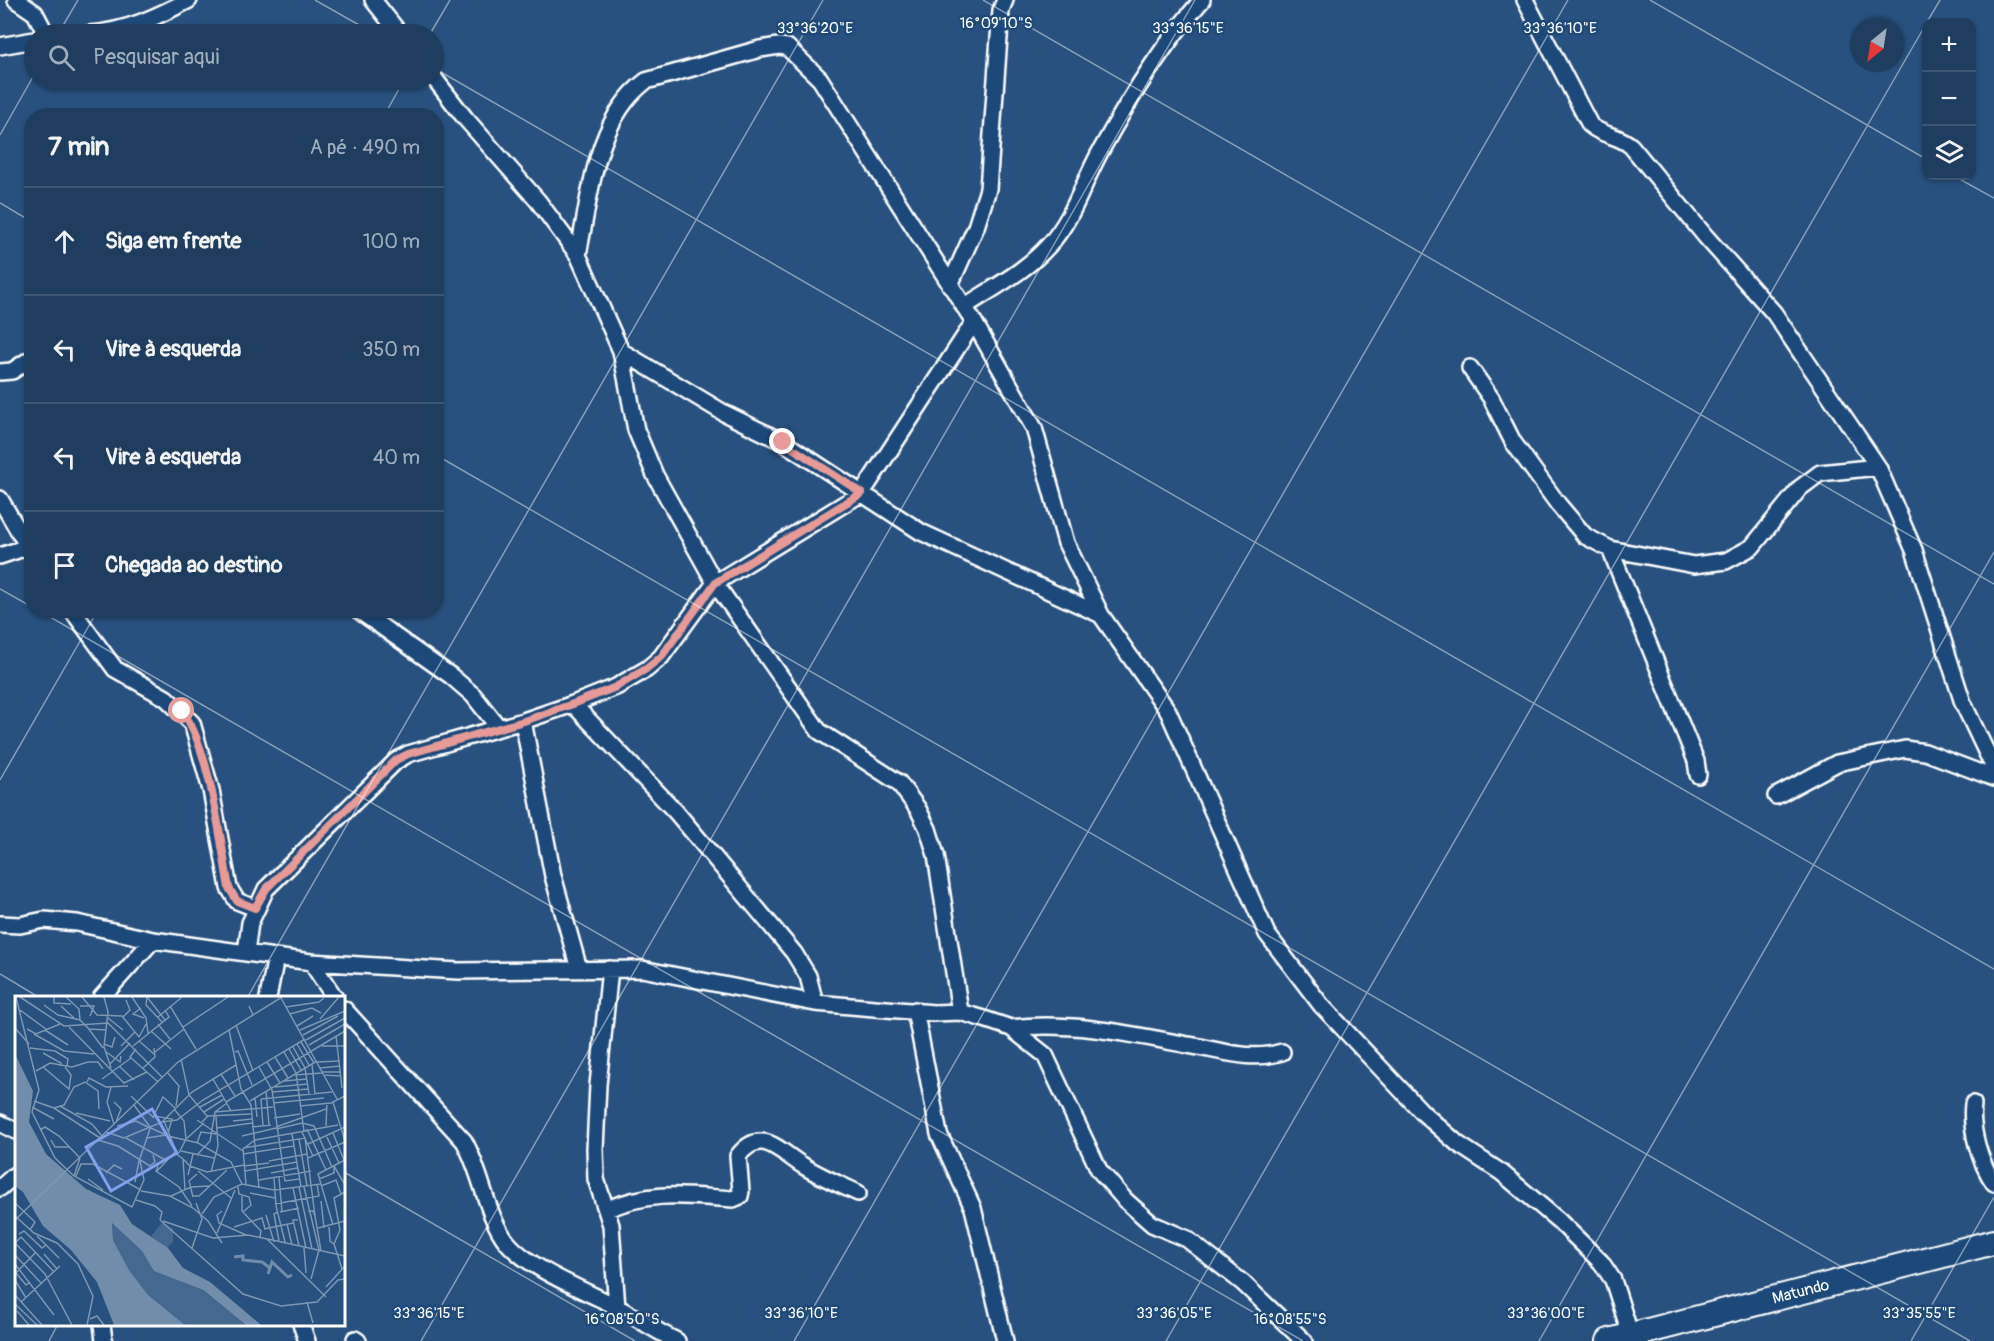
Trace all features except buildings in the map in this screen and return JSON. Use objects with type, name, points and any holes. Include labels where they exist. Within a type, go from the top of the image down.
[{"type":"main road","name":"Matundo","points":[[1620,1338],[1994,1242]]},
{"type":"street","points":[[16,0],[35,13],[41,24]]},
{"type":"street","points":[[142,24],[189,0]]},
{"type":"street","points":[[373,0],[392,24]]},
{"type":"street","points":[[950,285],[976,227],[988,189],[992,159],[1001,10],[1005,0]]},
{"type":"street","points":[[964,307],[1036,260],[1052,243],[1065,225],[1100,153],[1170,37],[1202,0]]},
{"type":"street","points":[[1525,0],[1590,125],[1596,130],[1620,137],[1631,146],[1706,237],[1774,313],[1878,467],[1914,550],[1963,703],[1994,768]]},
{"type":"street","points":[[0,46],[24,42]]},
{"type":"street","points":[[578,255],[595,169],[609,131],[631,92],[646,81],[779,46],[795,54],[820,80],[974,322],[1034,428],[1066,543],[1101,615],[1168,711],[1268,934],[1321,1005],[1423,1113],[1458,1144],[1518,1187],[1559,1221],[1601,1262],[1612,1280],[1620,1338]]},
{"type":"street","points":[[443,90],[538,201],[578,255],[621,351],[636,430],[655,475],[715,583],[819,731],[878,767],[899,783],[918,809],[928,829],[936,855],[960,1012]]},
{"type":"street","points":[[246,952],[255,908],[266,889],[396,760],[408,754],[524,721],[616,687],[661,657],[715,583],[862,493],[974,322]]},
{"type":"street","points":[[621,351],[724,413],[783,442],[921,532],[1101,615]]},
{"type":"street","points":[[0,372],[12,371],[24,363]]},
{"type":"street","points":[[1470,368],[1491,398],[1513,442],[1558,504],[1585,536],[1610,549],[1694,565],[1726,561],[1752,547],[1800,488],[1820,473],[1878,467]]},
{"type":"street","points":[[0,499],[24,538]]},
{"type":"street","points":[[0,556],[24,546]]},
{"type":"street","points":[[1610,549],[1696,761],[1698,775]]},
{"type":"street","points":[[78,618],[116,669],[166,698],[192,723],[211,790],[229,888],[237,901],[255,908]]},
{"type":"street","points":[[369,618],[474,695],[499,728]]},
{"type":"street","points":[[573,704],[676,812],[794,953],[808,976],[815,1003]]},
{"type":"street","points":[[524,721],[554,876],[579,969]]},
{"type":"street","points":[[1776,796],[1837,763],[1905,749],[1925,752],[1994,778]]},
{"type":"street","points":[[0,924],[21,925],[44,920],[55,921],[153,940],[311,962],[458,971],[642,969],[815,1003],[960,1012],[1011,1028],[1045,1055],[1099,1170],[1125,1200],[1152,1224],[1187,1239],[1243,1282],[1304,1341]]},
{"type":"street","points":[[103,996],[153,940]]},
{"type":"street","points":[[268,996],[276,957]]},
{"type":"street","points":[[311,962],[334,996]]},
{"type":"street","points":[[610,969],[598,1085],[595,1149],[596,1179],[611,1225],[617,1308]]},
{"type":"street","points":[[345,1010],[464,1141],[472,1155],[498,1227],[507,1242],[520,1254],[566,1282],[677,1341]]},
{"type":"street","points":[[915,1010],[939,1134],[973,1208],[1005,1341]]},
{"type":"street","points":[[1011,1028],[1042,1024],[1062,1025],[1156,1039],[1249,1057],[1266,1057],[1282,1052]]},
{"type":"street","points":[[1973,1104],[1972,1117],[1983,1164],[1994,1183]]},
{"type":"street","points":[[0,1123],[15,1130]]},
{"type":"street","points":[[607,1209],[635,1198],[659,1195],[733,1199],[740,1196],[738,1156],[746,1146],[756,1142],[767,1142],[783,1150],[801,1165],[858,1193]]},
{"type":"street","points":[[0,1188],[15,1175]]},
{"type":"street","points":[[102,1326],[104,1341]]},
{"type":"street","points":[[302,1326],[307,1341]]},
{"type":"route","points":[[182,711],[192,723],[211,790],[229,888],[237,901],[255,908],[266,889],[396,760],[408,754],[524,721],[616,687],[661,657],[715,583],[862,493],[783,442]]}]
